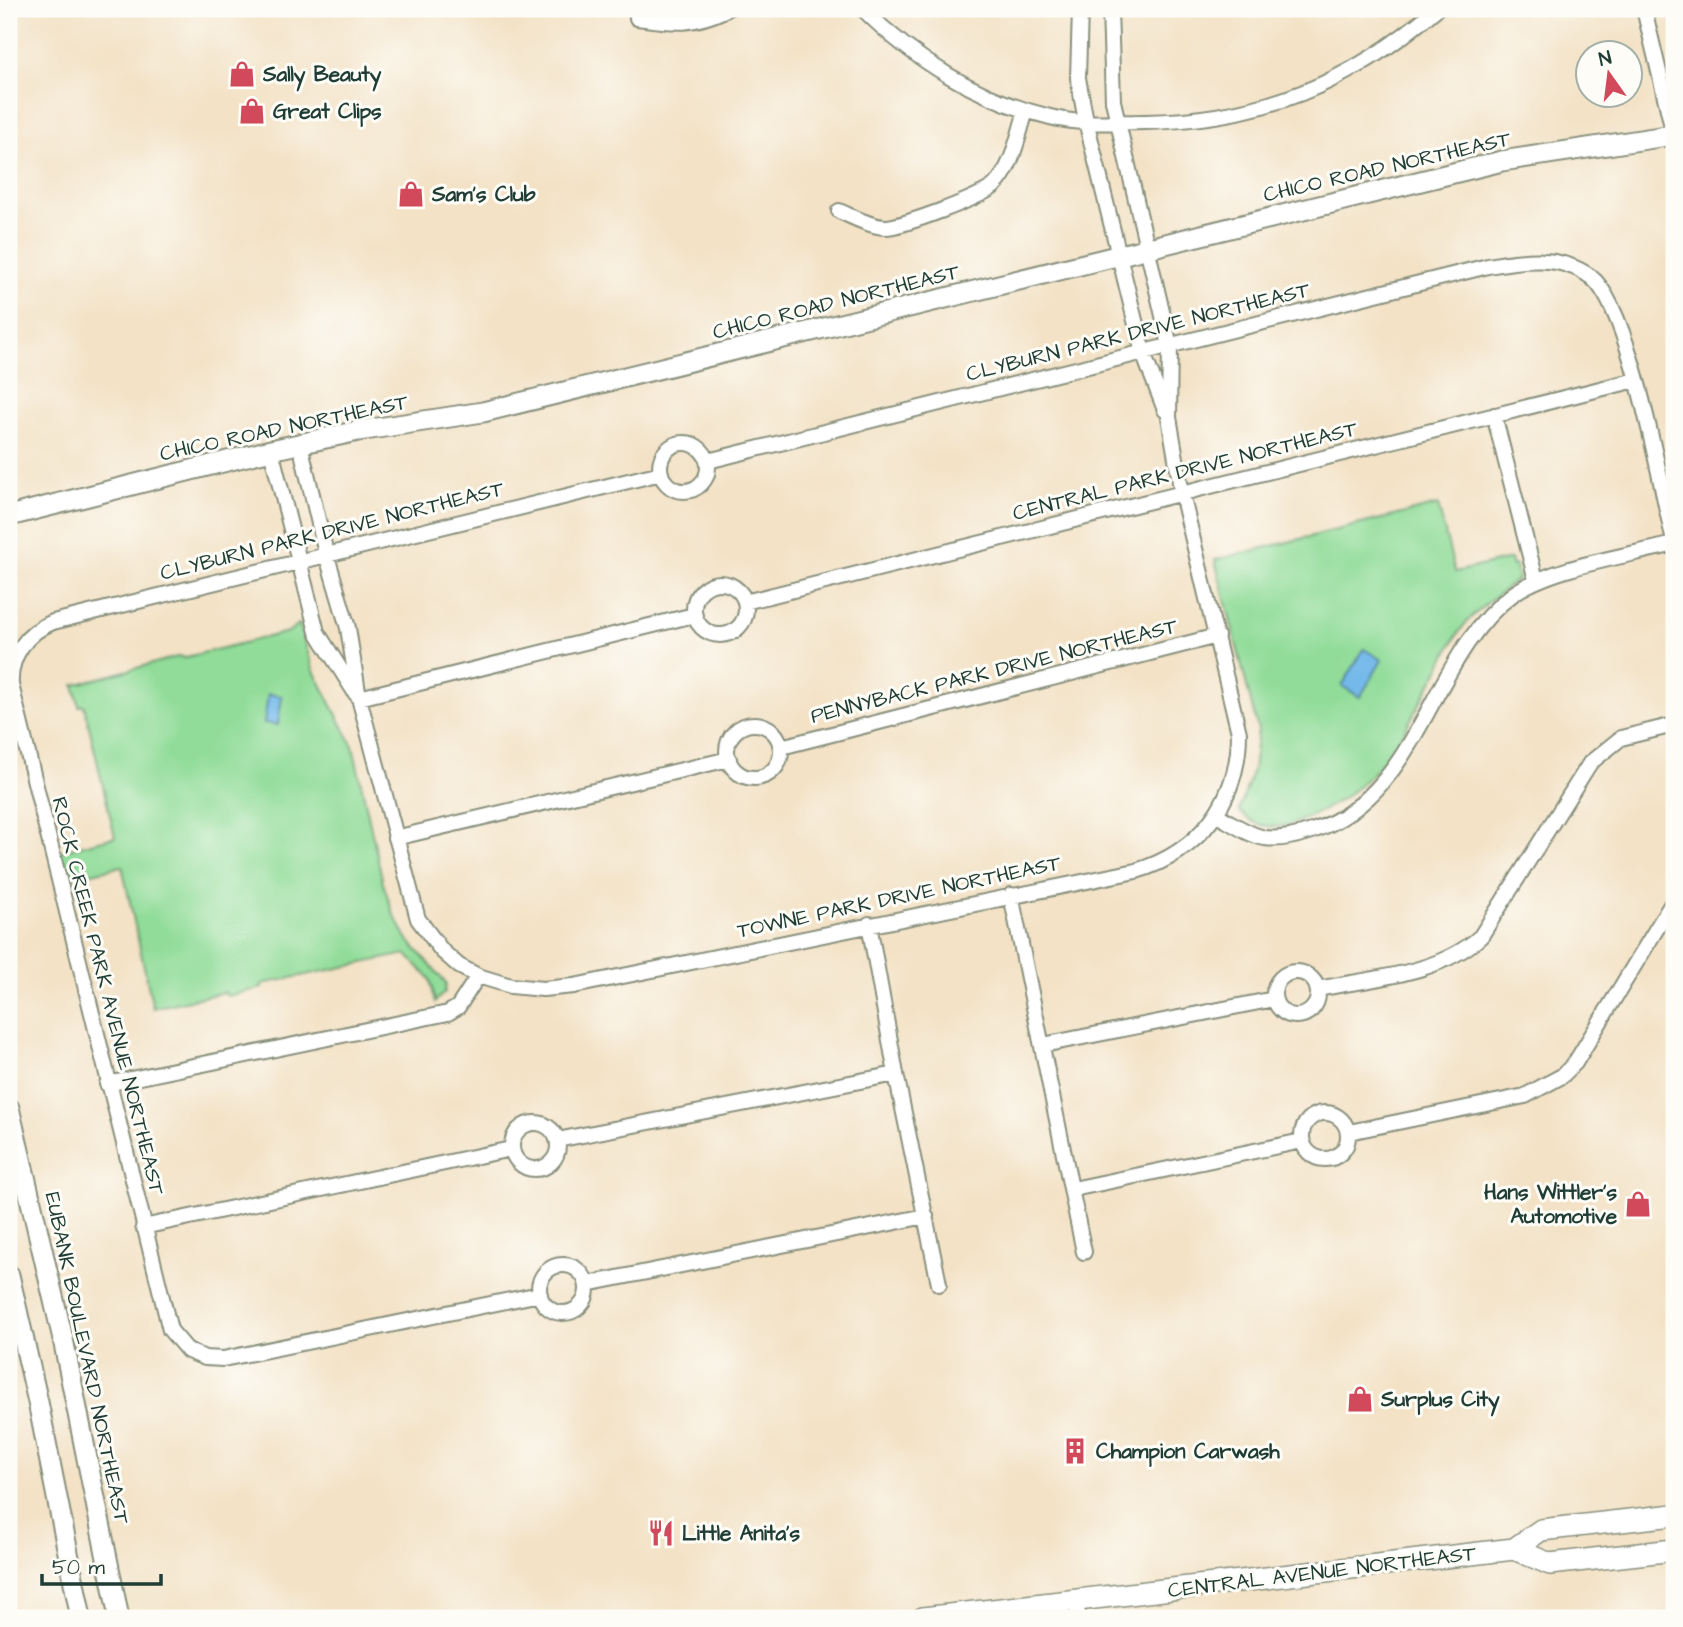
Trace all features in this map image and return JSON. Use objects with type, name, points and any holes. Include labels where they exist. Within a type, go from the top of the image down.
[{"type":"main road","name":"CENTRAL AVENUE NORTHEAST","points":[[923,1618],[1077,1609],[1514,1549],[1541,1530],[1674,1515]]},
{"type":"main road","points":[[1514,1549],[1550,1564],[1674,1550]]},
{"type":"street","points":[[637,18],[684,24],[705,19],[727,9]]},
{"type":"street","points":[[863,9],[895,39],[934,66],[1026,110],[1051,118],[1117,122],[1215,118],[1290,99],[1347,73],[1378,55],[1436,9]]},
{"type":"street","name":"TOWNE PARK DRIVE NORTHEAST","points":[[300,444],[326,553],[348,628],[359,698],[412,905],[424,929],[459,967],[511,986],[544,989],[574,986],[1150,867],[1188,845],[1204,832],[1217,815],[1231,783],[1239,743],[1236,708],[1182,494],[1168,417],[1143,353],[1117,256],[1086,121],[1079,78],[1080,9]]},
{"type":"street","name":"TOWNE PARK DRIVE NORTHEAST","points":[[1110,9],[1111,78],[1117,122],[1170,346],[1168,417]]},
{"type":"street","points":[[1644,9],[1674,136]]},
{"type":"street","points":[[839,211],[885,227],[904,224],[978,197],[995,186],[1007,167],[1026,110]]},
{"type":"street","name":"CHICO ROAD NORTHEAST","points":[[9,516],[271,450],[358,432],[483,412],[1502,161],[1674,136]]},
{"type":"street","name":"CLYBURN PARK DRIVE NORTHEAST","points":[[708,461],[1499,264],[1545,260],[1579,270],[1593,279],[1618,315],[1636,380]]},
{"type":"street","points":[[1217,815],[1266,838],[1298,835],[1346,817],[1370,797],[1390,775],[1478,631],[1494,611],[1536,580],[1674,543],[1636,380]]},
{"type":"street","name":"CENTRAL PARK DRIVE NORTHEAST","points":[[745,602],[1636,380]]},
{"type":"street","points":[[1494,415],[1536,580]]},
{"type":"street","points":[[678,443],[696,446],[708,461],[705,479],[690,490],[675,489],[661,473],[663,455],[678,443]]},
{"type":"street","name":"TOWNE PARK DRIVE NORTHEAST","points":[[271,450],[317,632],[359,698]]},
{"type":"street","name":"CLYBURN PARK DRIVE NORTHEAST","points":[[22,646],[42,626],[53,622],[661,473]]},
{"type":"street","points":[[714,584],[733,587],[745,602],[741,624],[730,633],[708,632],[694,615],[698,596],[714,584]]},
{"type":"street","points":[[359,698],[694,615]]},
{"type":"street","name":"PENNYBACK PARK DRIVE NORTHEAST","points":[[781,747],[1217,636]]},
{"type":"street","name":"ROCK CREEK PARK AVENUE NORTHEAST","points":[[22,646],[13,662],[11,685],[107,1084],[170,1330],[188,1351],[205,1357],[233,1357],[540,1294]]},
{"type":"street","points":[[748,725],[770,728],[781,747],[781,756],[772,771],[756,778],[739,773],[729,760],[729,742],[740,728],[748,725]]},
{"type":"street","points":[[1318,989],[1441,962],[1469,948],[1481,936],[1590,763],[1621,738],[1674,725]]},
{"type":"street","points":[[395,838],[729,760]]},
{"type":"street","points":[[1011,895],[1084,1252]]},
{"type":"street","points":[[1349,1132],[1525,1096],[1562,1076],[1575,1063],[1674,900]]},
{"type":"street","points":[[869,924],[896,1074],[939,1284]]},
{"type":"street","points":[[1292,972],[1307,974],[1318,989],[1314,1008],[1301,1016],[1287,1015],[1274,999],[1280,979],[1292,972]]},
{"type":"street","points":[[107,1084],[448,1013],[457,1007],[478,976]]},
{"type":"street","points":[[1043,1045],[1274,999]]},
{"type":"street","points":[[557,1140],[896,1074]]},
{"type":"street","name":"EUBANK BOULEVARD NORTHEAST","points":[[9,1108],[63,1339],[119,1618]]},
{"type":"street","points":[[1321,1113],[1341,1119],[1349,1132],[1346,1147],[1334,1158],[1318,1159],[1311,1155],[1303,1142],[1308,1121],[1321,1113]]},
{"type":"street","points":[[528,1124],[543,1124],[554,1133],[557,1140],[557,1155],[540,1169],[532,1170],[518,1163],[511,1149],[515,1134],[528,1124]]},
{"type":"street","points":[[1073,1189],[1303,1142]]},
{"type":"street","points":[[143,1227],[511,1149]]},
{"type":"street","points":[[587,1283],[926,1216]]},
{"type":"street","points":[[562,1265],[578,1270],[587,1283],[581,1305],[568,1312],[547,1307],[540,1294],[542,1278],[547,1272],[562,1265]]},
{"type":"street","points":[[9,1275],[38,1402],[81,1618]]},
{"type":"green space","points":[[1438,505],[1455,572],[1510,559],[1512,566],[1516,565],[1518,579],[1484,606],[1461,629],[1398,740],[1369,777],[1351,793],[1302,820],[1277,827],[1253,822],[1239,811],[1253,769],[1258,730],[1215,560]]},
{"type":"green space","points":[[299,624],[313,669],[353,746],[383,883],[393,913],[408,940],[446,983],[445,992],[435,1002],[430,979],[406,954],[262,984],[262,988],[227,996],[225,992],[153,1008],[122,866],[67,879],[60,851],[115,837],[84,705],[79,706],[74,685],[181,656],[182,658],[288,632]]},
{"type":"water","points":[[1364,649],[1382,660],[1360,697],[1342,686]]},
{"type":"water","points":[[268,694],[282,696],[278,725],[264,723]]},
{"type":"place","name":"Sally Beauty","points":[[242,74]]},
{"type":"place","name":"Great Clips","points":[[252,111]]},
{"type":"place","name":"Sam's Club","points":[[411,194]]},
{"type":"place","name":"Hans Wittler's Automotive","points":[[1638,1204]]},
{"type":"place","name":"Surplus City","points":[[1360,1399]]},
{"type":"place","name":"Champion Carwash","points":[[1075,1451]]},
{"type":"place","name":"Little Anita's","points":[[661,1533]]}]
